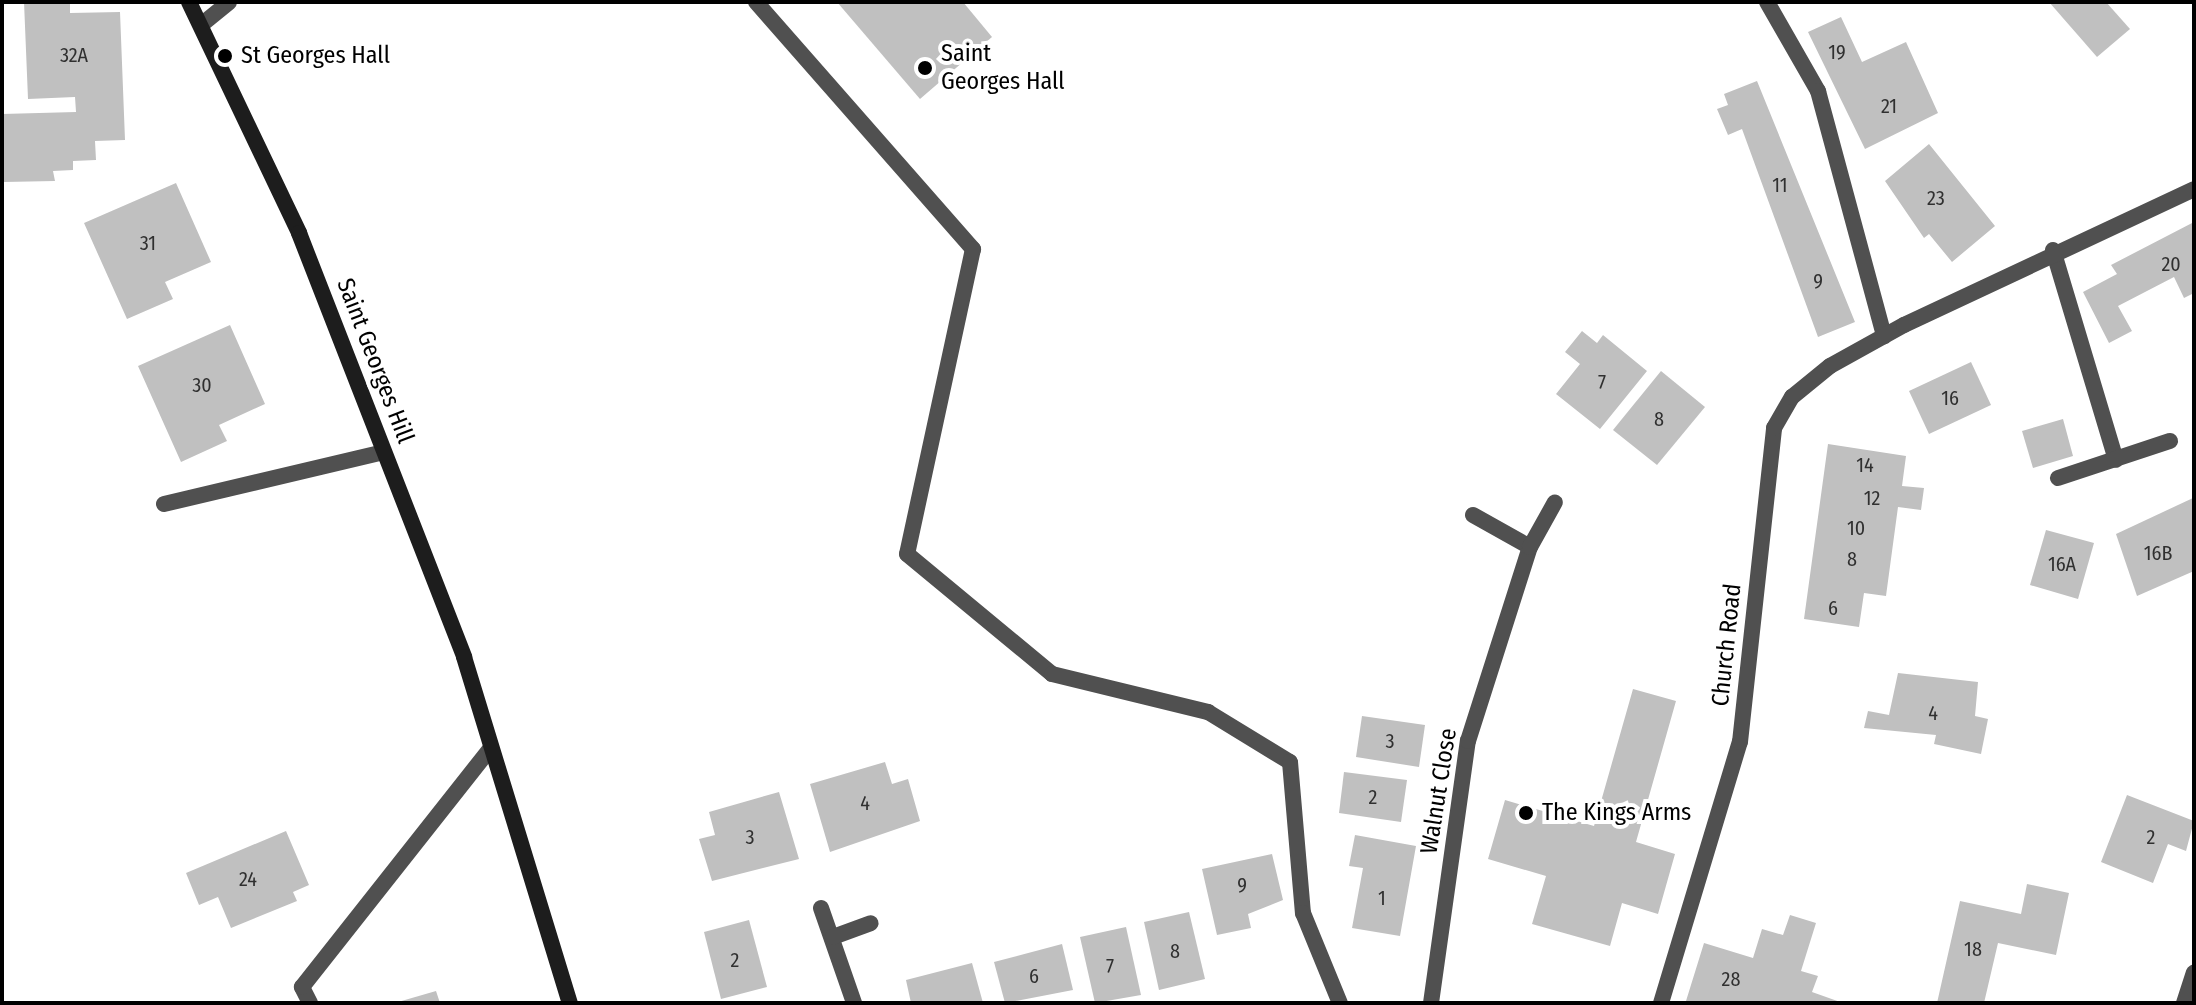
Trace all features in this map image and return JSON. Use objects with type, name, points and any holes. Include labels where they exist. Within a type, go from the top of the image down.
[{"type":"street","name":"Saint Georges Hill","points":[[189,2],[299,233],[384,452],[491,748],[570,1003]]},
{"type":"street","points":[[201,25],[229,2]]},
{"type":"street","points":[[756,2],[973,249],[907,554],[1052,674],[1208,712],[1290,762],[1303,913],[1340,1003]]},
{"type":"street","points":[[1767,2],[1818,91],[1884,336]]},
{"type":"street","name":"Church Road","points":[[1661,1003],[1740,742],[1774,428],[1792,397],[1884,336],[2053,250],[2194,189]]},
{"type":"street","points":[[2053,250],[2116,460]]},
{"type":"street","points":[[2058,478],[2170,441]]},
{"type":"street","points":[[164,504],[384,452]]},
{"type":"street","name":"Walnut Close","points":[[1431,1003],[1468,741],[1530,547],[1555,502]]},
{"type":"street","points":[[1473,515],[1530,547]]},
{"type":"street","points":[[310,1003],[302,987],[491,748]]},
{"type":"street","points":[[821,908],[854,1003]]},
{"type":"street","points":[[833,937],[871,923]]},
{"type":"street","points":[[2184,1003],[2194,973]]},
{"type":"building","points":[[24,2],[70,2],[70,13],[120,12],[125,140],[95,141],[96,160],[73,161],[73,170],[53,171],[55,181],[4,182],[2,114],[76,112],[75,97],[28,99]]},
{"type":"building","name":"Saint Georges Hall","points":[[837,2],[963,2],[992,37],[920,99]]},
{"type":"building","points":[[2049,2],[2106,2],[2130,29],[2097,57]]},
{"type":"building","points":[[1841,17],[1862,62],[1906,42],[1938,113],[1865,149],[1808,32]]},
{"type":"building","points":[[1757,81],[1855,322],[1818,337],[1742,129],[1728,135],[1717,109],[1728,105],[1724,94]]},
{"type":"building","points":[[1929,144],[1995,226],[1952,262],[1929,234],[1924,238],[1885,181]]},
{"type":"building","points":[[176,183],[211,262],[165,282],[173,299],[127,319],[84,223]]},
{"type":"building","points":[[2194,222],[2194,293],[2184,298],[2174,277],[2118,306],[2132,331],[2109,343],[2083,292],[2117,274],[2111,265]]},
{"type":"building","points":[[230,325],[265,404],[219,425],[227,441],[181,462],[138,366]]},
{"type":"building","points":[[1582,331],[1597,343],[1603,335],[1647,371],[1600,429],[1556,394],[1580,364],[1565,352]]},
{"type":"building","points":[[1971,362],[1991,405],[1929,434],[1909,391]]},
{"type":"building","points":[[1661,371],[1705,407],[1657,465],[1613,430]]},
{"type":"building","points":[[2063,419],[2073,456],[2033,468],[2022,431]]},
{"type":"building","points":[[1828,444],[1906,456],[1902,486],[1924,488],[1921,510],[1898,507],[1886,596],[1864,593],[1859,627],[1804,619]]},
{"type":"building","points":[[2193,498],[2194,571],[2137,596],[2116,534]]},
{"type":"building","points":[[2046,530],[2094,543],[2078,599],[2030,585]]},
{"type":"building","points":[[1898,673],[1978,682],[1975,716],[1988,719],[1981,754],[1934,744],[1936,735],[1864,728],[1868,711],[1889,715]]},
{"type":"building","name":"The Kings Arms","points":[[1633,689],[1676,701],[1636,842],[1675,854],[1658,914],[1622,903],[1610,946],[1532,924],[1546,876],[1488,859],[1505,800],[1594,826]]},
{"type":"building","points":[[1362,716],[1425,725],[1419,767],[1356,757]]},
{"type":"building","points":[[885,762],[892,784],[908,779],[920,821],[830,852],[810,784]]},
{"type":"building","points":[[1344,772],[1407,780],[1401,822],[1339,813]]},
{"type":"building","points":[[779,792],[799,859],[712,881],[699,839],[715,835],[709,812]]},
{"type":"building","points":[[2127,795],[2194,821],[2186,851],[2168,844],[2153,883],[2101,862]]},
{"type":"building","points":[[286,831],[309,885],[293,892],[297,901],[231,928],[218,897],[199,905],[186,873]]},
{"type":"building","points":[[1355,835],[1416,846],[1400,936],[1352,928],[1363,868],[1349,866]]},
{"type":"building","points":[[1272,854],[1283,900],[1248,914],[1251,928],[1217,935],[1202,869]]},
{"type":"building","points":[[2027,884],[2069,893],[2056,955],[1998,943],[1984,1003],[1937,1003],[1960,901],[2021,914]]},
{"type":"building","points":[[1189,912],[1205,979],[1159,990],[1144,922]]},
{"type":"building","points":[[1790,915],[1816,923],[1801,971],[1818,976],[1812,992],[1843,1003],[1686,1001],[1704,943],[1753,958],[1762,929],[1783,935]]},
{"type":"building","points":[[749,920],[767,987],[721,999],[704,932]]},
{"type":"building","points":[[1126,927],[1141,995],[1095,1003],[1080,937]]},
{"type":"building","points":[[1062,944],[1073,990],[1005,1003],[994,962]]},
{"type":"building","points":[[972,963],[983,1003],[911,1003],[906,980]]},
{"type":"building","points":[[436,991],[440,1003],[398,1003],[398,1002]]},
{"type":"place","name":"St Georges Hall","points":[[225,56]]},
{"type":"place","name":"Saint Georges Hall","points":[[925,68]]},
{"type":"place","name":"The Kings Arms","points":[[1526,813]]}]
